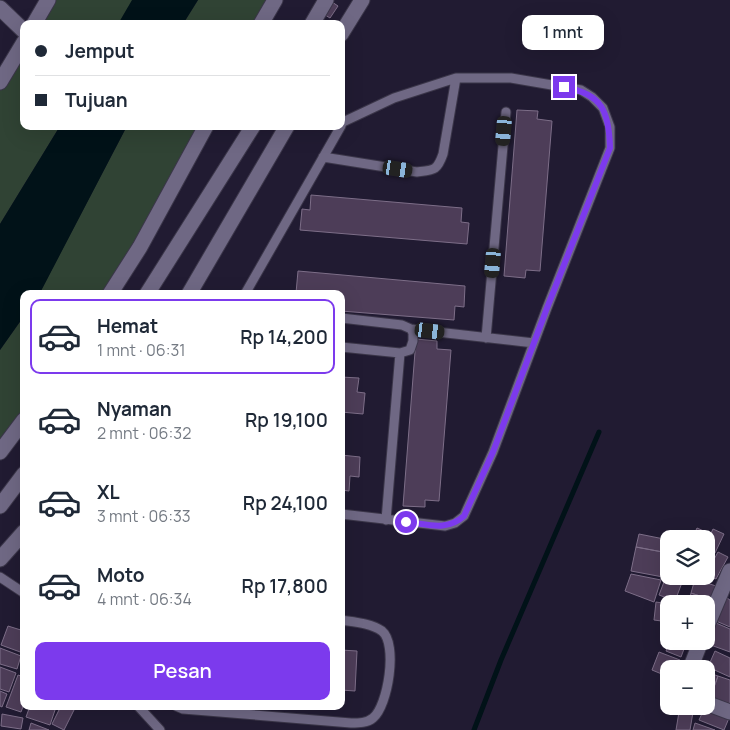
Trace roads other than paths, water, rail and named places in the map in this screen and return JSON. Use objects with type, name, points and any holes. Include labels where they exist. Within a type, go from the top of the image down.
[{"type":"street","points":[[36,20],[48,0]]},
{"type":"street","points":[[263,20],[275,0]]},
{"type":"street","points":[[314,20],[326,0]]},
{"type":"street","points":[[345,28],[362,0]]},
{"type":"street","points":[[0,8],[20,27]]},
{"type":"street","points":[[0,82],[20,49]]},
{"type":"street","points":[[113,290],[140,247],[204,130]]},
{"type":"street","points":[[150,290],[250,130]]},
{"type":"street","points":[[191,290],[285,130]]},
{"type":"street","points":[[0,452],[20,425]]},
{"type":"street","points":[[0,506],[20,479]]},
{"type":"street","points":[[0,559],[20,536]]},
{"type":"street","points":[[715,611],[726,590],[730,571]]},
{"type":"street","points":[[715,706],[730,712]]},
{"type":"lane","points":[[323,157],[417,172],[433,170],[439,166],[443,154],[456,78]]},
{"type":"lane","points":[[345,121],[394,98],[456,78],[512,78],[581,90],[592,97],[603,108],[610,127],[610,148],[493,452],[464,516],[456,523],[445,526],[345,515]]},
{"type":"lane","points":[[486,338],[506,112]]},
{"type":"lane","points":[[246,290],[339,130]]},
{"type":"lane","points":[[345,318],[402,325],[411,329],[534,343]]},
{"type":"lane","points":[[345,347],[400,353],[410,350],[412,346],[414,337],[411,329]]},
{"type":"lane","points":[[386,520],[400,353]]},
{"type":"lane","points":[[0,577],[20,590]]},
{"type":"lane","points":[[195,710],[351,723],[368,721],[380,710],[386,693],[389,670],[389,645],[382,631],[372,626],[345,621]]},
{"type":"lane","points":[[142,710],[160,730]]},
{"type":"waterway","points":[[474,730],[501,660],[599,432]]}]
